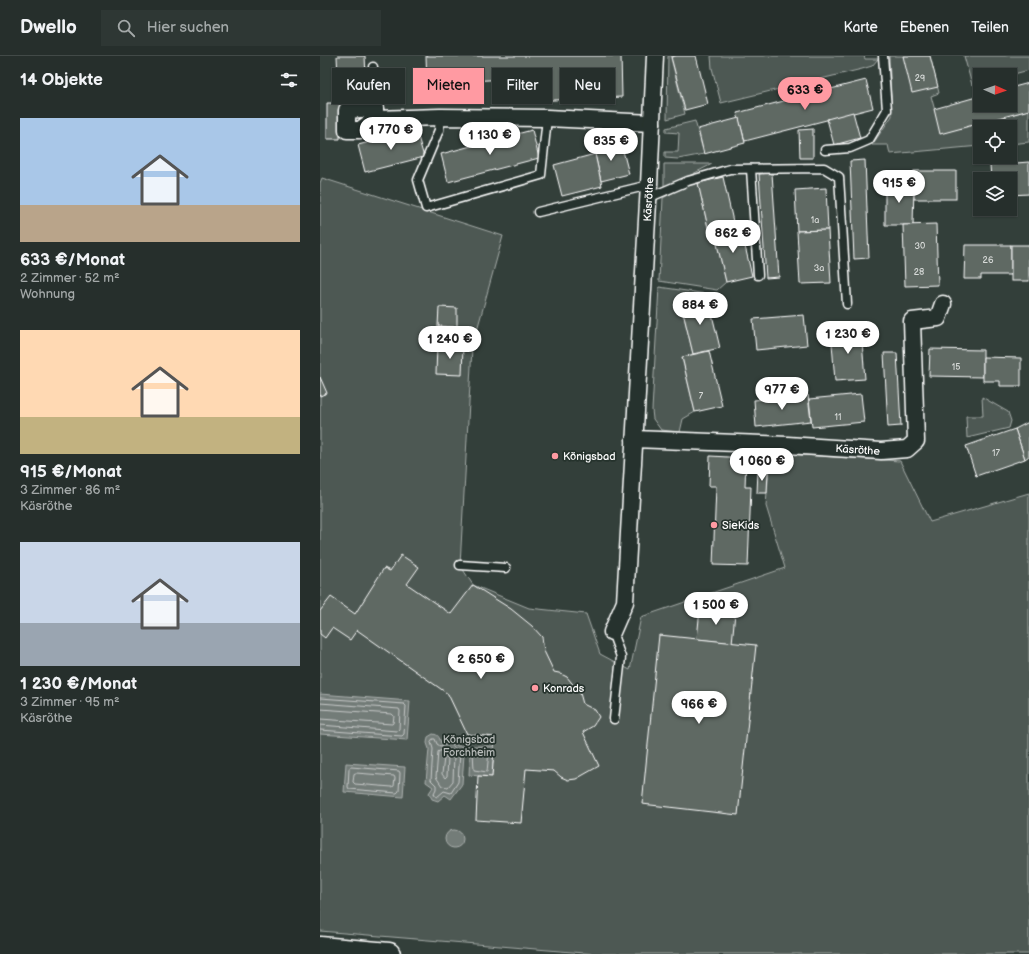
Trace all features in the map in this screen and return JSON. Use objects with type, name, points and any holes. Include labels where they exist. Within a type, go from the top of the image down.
[{"type":"main road","points":[[322,950],[390,954]]},
{"type":"street","name":"Käsröthe","points":[[612,632],[625,602],[649,191],[655,56]]},
{"type":"street","points":[[375,114],[440,117],[548,118],[652,123]]},
{"type":"street","name":"Käsröthe","points":[[634,439],[787,445],[881,451],[907,450],[916,441],[912,321],[938,318],[943,304]]},
{"type":"lane","points":[[825,150],[850,148],[869,140],[887,110],[883,56]]},
{"type":"lane","points":[[373,67],[375,114]]},
{"type":"lane","points":[[440,117],[438,130],[418,180],[426,208],[541,175],[548,118]]},
{"type":"lane","points":[[538,212],[649,191],[688,182],[730,169],[824,168],[839,177],[847,304]]},
{"type":"lane","points":[[752,169],[758,275]]},
{"type":"lane","points":[[460,565],[506,568]]},
{"type":"lane","points":[[612,632],[621,657],[614,719]]},
{"type":"green space","points":[[668,56],[676,56],[671,58],[685,114],[667,119]]},
{"type":"green space","points":[[711,56],[864,56],[865,59],[878,59],[872,66],[862,69],[721,103],[712,68]]},
{"type":"green space","points":[[889,56],[930,56],[939,93],[931,96],[941,133],[973,125],[973,147],[890,154],[888,145],[872,145],[892,116]]},
{"type":"green space","points":[[964,56],[1029,56],[1029,70],[1017,73],[1017,68],[973,68],[972,85]]},
{"type":"green space","points":[[1029,110],[1029,142],[1017,143],[1017,120],[991,120]]},
{"type":"green space","points":[[695,121],[704,154],[678,159],[665,158],[665,152],[678,152],[679,133],[666,132],[666,128]]},
{"type":"green space","points":[[664,164],[712,164],[664,189]]},
{"type":"green space","name":"Königsbad Forchheim","points":[[322,178],[503,236],[472,348],[460,565],[473,585],[529,608],[586,614],[600,654],[630,670],[641,617],[785,568],[766,506],[770,453],[900,461],[930,522],[1029,493],[1029,954],[596,954],[320,931],[320,183]]},
{"type":"green space","points":[[690,183],[698,183],[709,232],[714,231],[726,282],[717,290],[659,281],[663,198]]},
{"type":"green space","points":[[659,287],[714,295],[717,308],[710,310],[707,298],[681,304],[693,354],[682,358],[695,412],[683,419],[680,432],[661,430],[653,419],[652,410]]},
{"type":"green space","points":[[982,397],[1008,412],[1011,421],[1009,428],[967,438],[966,416],[983,416]]},
{"type":"water","points":[[320,694],[410,701],[407,740],[320,734]]},
{"type":"water","points":[[433,734],[438,737],[441,743],[453,737],[457,746],[494,746],[492,777],[469,775],[470,754],[464,754],[462,784],[451,799],[445,795],[438,801],[432,799],[429,793],[433,787],[426,782],[429,749],[427,743],[428,737]]},
{"type":"water","points":[[346,763],[405,767],[403,797],[344,792]]},
{"type":"water","points":[[454,830],[460,833],[463,839],[460,845],[454,848],[448,845],[445,839],[448,833]]},
{"type":"building","points":[[337,56],[365,56],[366,68],[338,68]]},
{"type":"building","points":[[426,56],[621,56],[622,97],[615,97],[615,68],[560,68],[560,100],[552,100],[552,68],[492,68],[492,80],[484,80],[484,68],[426,68]]},
{"type":"building","points":[[696,56],[708,104],[685,110],[671,57]]},
{"type":"building","points":[[903,56],[930,56],[938,87],[912,93]]},
{"type":"building","points":[[866,80],[873,108],[745,141],[737,113]]},
{"type":"building","points":[[1029,83],[1029,110],[992,120],[973,120],[973,125],[940,134],[934,109],[973,98],[973,112],[1017,112],[1017,86]]},
{"type":"building","points":[[327,103],[341,104],[340,139],[327,139]]},
{"type":"building","points":[[853,112],[860,138],[834,145],[827,119]]},
{"type":"building","points":[[739,118],[745,143],[704,154],[698,129]]},
{"type":"building","points":[[813,129],[813,158],[800,158],[799,130]]},
{"type":"building","points":[[416,130],[424,157],[365,172],[358,145]]},
{"type":"building","points":[[532,130],[539,158],[448,182],[441,154]]},
{"type":"building","points":[[621,143],[629,174],[601,181],[594,150]]},
{"type":"building","points":[[595,154],[602,186],[562,196],[554,165]]},
{"type":"building","points":[[865,160],[869,258],[854,259],[850,161]]},
{"type":"building","points":[[1029,162],[1029,194],[1017,195],[1017,172],[990,172],[990,165]]},
{"type":"building","points":[[914,171],[956,171],[956,199],[914,199]]},
{"type":"building","points":[[772,173],[779,277],[766,278],[759,174]]},
{"type":"building","points":[[723,177],[734,226],[709,232],[698,183]]},
{"type":"building","points":[[885,184],[914,184],[913,225],[885,225]]},
{"type":"building","points":[[826,188],[828,230],[797,231],[795,190]]},
{"type":"building","points":[[936,224],[938,285],[905,286],[903,225]]},
{"type":"building","points":[[740,225],[752,276],[726,282],[714,231]]},
{"type":"building","points":[[828,230],[831,283],[800,284],[797,231]]},
{"type":"building","points":[[965,245],[1011,245],[1011,275],[981,275],[981,279],[964,279]]},
{"type":"building","points":[[1011,245],[1029,245],[1029,281],[1011,281]]},
{"type":"building","points":[[708,298],[720,348],[693,354],[681,304]]},
{"type":"building","points":[[439,307],[457,308],[457,327],[438,326]]},
{"type":"building","points":[[804,315],[807,345],[756,350],[753,319]]},
{"type":"building","points":[[438,326],[449,327],[448,345],[437,345]]},
{"type":"building","points":[[861,329],[865,379],[835,381],[831,331]]},
{"type":"building","points":[[437,345],[463,346],[462,375],[436,374]]},
{"type":"building","points":[[930,349],[983,350],[983,377],[929,376]]},
{"type":"building","points":[[709,351],[722,406],[695,412],[682,357]]},
{"type":"building","points":[[884,353],[897,353],[901,426],[888,427]]},
{"type":"building","points":[[983,357],[1021,358],[1021,386],[1000,386],[1000,381],[983,381]]},
{"type":"building","points":[[320,377],[327,393],[320,396]]},
{"type":"building","points":[[861,394],[864,422],[812,427],[809,399]]},
{"type":"building","points":[[808,395],[811,421],[756,427],[754,400]]},
{"type":"building","points":[[1029,422],[1029,456],[1025,459],[1015,429]]},
{"type":"building","points":[[1015,429],[1025,459],[976,476],[966,446]]},
{"type":"building","points":[[710,456],[746,458],[745,487],[751,487],[748,566],[713,565],[716,486],[709,486]]},
{"type":"building","points":[[758,470],[768,471],[767,493],[757,493]]},
{"type":"building","points":[[401,555],[419,567],[407,584],[451,614],[473,585],[511,609],[532,626],[542,637],[544,651],[554,672],[567,677],[580,693],[583,704],[595,710],[599,717],[593,726],[583,732],[599,766],[576,779],[568,780],[561,777],[554,771],[526,769],[521,823],[476,820],[478,776],[492,777],[495,737],[467,734],[448,694],[357,630],[350,640],[332,628],[325,638],[320,634],[320,611],[331,597],[355,614],[384,568],[390,571]]},
{"type":"building","points":[[700,609],[735,613],[732,643],[697,639]]},
{"type":"building","points":[[659,635],[756,645],[738,815],[642,804]]},
{"type":"place","name":"Königsbad","points":[[555,456]]},
{"type":"place","name":"SieKids","points":[[714,525]]},
{"type":"place","name":"Konrads","points":[[535,688]]}]
